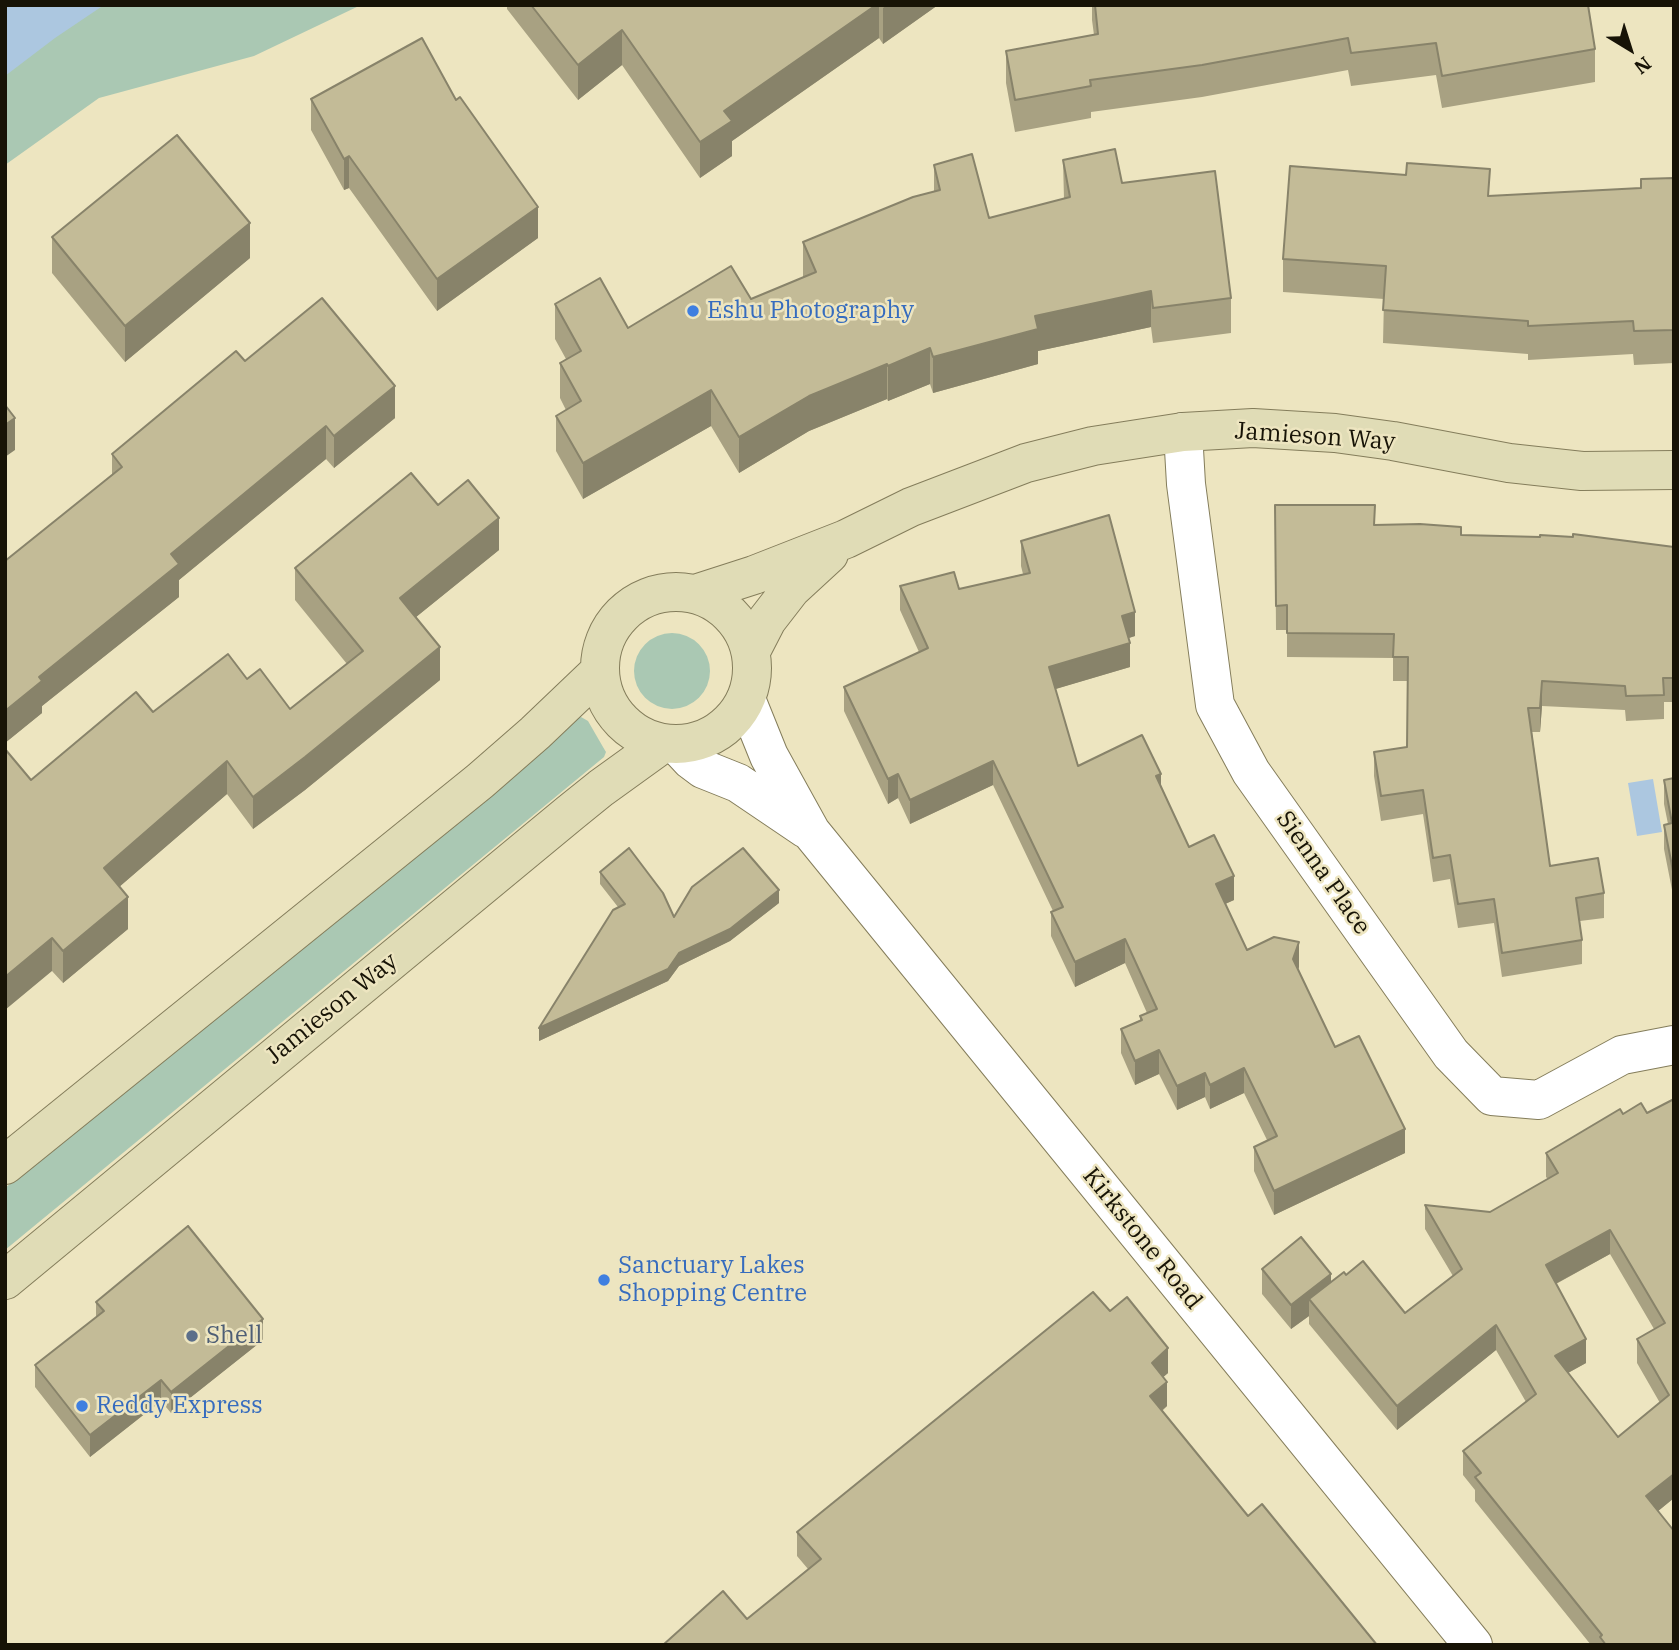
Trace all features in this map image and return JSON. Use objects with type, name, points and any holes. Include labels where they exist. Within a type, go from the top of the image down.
[{"type":"street","name":"Jamieson Way","points":[[695,594],[754,575],[846,539],[911,507],[1026,463],[1093,446],[1183,432],[1253,428],[1335,433],[1509,463],[1596,471],[1674,470]]},
{"type":"street","name":"Sienna Place","points":[[1183,432],[1186,484],[1215,705],[1251,772],[1451,1054],[1492,1096],[1539,1101],[1622,1055],[1674,1045]]},
{"type":"street","name":"Jamieson Way","points":[[751,651],[767,620],[791,589],[846,539]]},
{"type":"street","name":"Jamieson Way","points":[[672,592],[695,594],[715,602],[731,615],[743,632],[751,651],[752,675],[746,699],[735,718],[719,732],[699,742],[670,744],[638,735],[618,719],[605,697],[600,671],[602,648],[612,626],[628,609],[649,597],[672,592]]},
{"type":"street","points":[[5,1166],[480,781],[600,671]]},
{"type":"street","name":"Kirkstone Road","points":[[746,699],[769,756],[811,832],[1474,1645]]},
{"type":"street","name":"Jamieson Way","points":[[5,1280],[601,788],[670,744]]},
{"type":"street","name":"Kirkstone Road","points":[[670,744],[703,769],[738,783],[811,832]]},
{"type":"green space","points":[[5,5],[361,5],[254,56],[99,98],[5,165]]},
{"type":"green space","points":[[672,633],[686,636],[699,644],[707,657],[710,671],[707,685],[699,698],[686,706],[672,709],[658,706],[645,698],[637,685],[634,671],[637,657],[645,644],[658,636]]},
{"type":"green space","points":[[581,717],[588,721],[606,752],[604,757],[5,1250],[5,1188],[575,718]]},
{"type":"water","points":[[5,5],[104,5],[5,76]]},
{"type":"water","points":[[1653,779],[1662,832],[1637,836],[1628,783]]},
{"type":"building","points":[[531,5],[876,5],[724,111],[732,121],[700,142],[622,30],[578,65]]},
{"type":"building","points":[[1095,5],[1588,5],[1595,49],[1442,76],[1436,43],[1351,53],[1348,38],[1202,65],[1090,80],[1091,86],[1015,100],[1006,51],[1098,34]]},
{"type":"building","points":[[422,38],[456,100],[460,97],[538,207],[437,279],[349,156],[344,159],[311,99]]},
{"type":"building","points":[[177,135],[250,223],[125,326],[52,237]]},
{"type":"building","points":[[1115,149],[1122,183],[1215,171],[1231,298],[1153,308],[1151,291],[1035,316],[1038,329],[933,357],[930,348],[809,396],[739,437],[711,390],[583,463],[556,416],[581,401],[560,363],[581,351],[555,304],[600,278],[628,328],[731,266],[751,299],[816,272],[803,242],[913,197],[940,190],[934,165],[972,154],[989,218],[1070,197],[1063,160]]},
{"type":"building","points":[[1407,163],[1490,169],[1488,196],[1641,188],[1641,179],[1674,178],[1674,330],[1634,331],[1633,321],[1528,326],[1528,321],[1383,310],[1386,266],[1283,259],[1290,166],[1406,175]]},
{"type":"building","points":[[322,298],[395,386],[334,436],[326,426],[171,554],[179,564],[39,677],[42,681],[5,711],[5,561],[122,467],[112,454],[236,351],[245,361]]},
{"type":"building","points":[[5,405],[15,418],[5,425]]},
{"type":"building","points":[[411,473],[438,505],[468,480],[499,518],[400,598],[440,647],[253,797],[227,761],[104,868],[128,897],[63,951],[52,938],[5,977],[5,749],[31,780],[136,692],[153,712],[228,654],[247,679],[260,669],[290,709],[363,651],[295,568]]},
{"type":"building","points":[[1275,505],[1375,505],[1374,525],[1461,527],[1461,535],[1573,537],[1573,534],[1674,547],[1674,678],[1663,678],[1664,695],[1626,696],[1625,686],[1542,681],[1540,708],[1528,708],[1550,866],[1598,858],[1604,893],[1576,898],[1582,940],[1502,953],[1494,899],[1458,904],[1450,855],[1433,858],[1423,790],[1381,796],[1374,752],[1407,747],[1408,657],[1393,657],[1394,634],[1287,633],[1287,605],[1276,606]]},
{"type":"building","points":[[1109,515],[1135,612],[1122,616],[1130,643],[1049,667],[1078,766],[1142,735],[1161,774],[1156,776],[1189,847],[1214,835],[1234,876],[1216,884],[1247,950],[1274,937],[1299,942],[1293,959],[1335,1047],[1359,1036],[1405,1129],[1274,1191],[1254,1147],[1277,1136],[1244,1068],[1210,1085],[1205,1073],[1177,1086],[1159,1050],[1135,1061],[1121,1029],[1142,1020],[1140,1016],[1157,1009],[1125,939],[1075,962],[1051,912],[1063,907],[993,761],[910,800],[898,774],[888,779],[844,687],[928,648],[900,586],[954,572],[959,589],[1030,573],[1021,541]]},
{"type":"building","points":[[1674,778],[1674,876],[1664,825],[1672,823],[1664,780]]},
{"type":"building","points":[[629,848],[663,893],[674,917],[692,887],[743,848],[779,890],[730,929],[679,953],[668,969],[539,1028],[613,910],[625,904],[600,872]]},
{"type":"building","points":[[1674,1099],[1674,1474],[1646,1496],[1674,1531],[1674,1645],[1606,1645],[1600,1637],[1602,1635],[1475,1477],[1481,1473],[1463,1451],[1536,1394],[1496,1325],[1397,1406],[1309,1299],[1363,1261],[1405,1313],[1462,1269],[1425,1205],[1490,1212],[1558,1173],[1546,1153],[1620,1109],[1623,1114],[1641,1103],[1647,1113]],"holes":[[[1610,1230],[1665,1323],[1637,1339],[1669,1395],[1618,1437],[1555,1356],[1586,1339],[1546,1265]]]},
{"type":"building","points":[[188,1226],[263,1319],[171,1392],[161,1380],[90,1435],[35,1365],[104,1311],[96,1302]]},
{"type":"building","points":[[1301,1237],[1331,1274],[1291,1305],[1262,1269]]},
{"type":"building","points":[[1093,1292],[1110,1311],[1127,1297],[1168,1348],[1152,1363],[1167,1382],[1150,1396],[1248,1516],[1262,1504],[1377,1645],[663,1645],[723,1591],[747,1619],[821,1559],[797,1532]]},
{"type":"place","name":"Eshu Photography","points":[[693,311]]},
{"type":"place","name":"Sanctuary Lakes Shopping Centre","points":[[604,1280]]},
{"type":"place","name":"Shell","points":[[192,1336]]},
{"type":"place","name":"Reddy Express","points":[[82,1406]]}]
